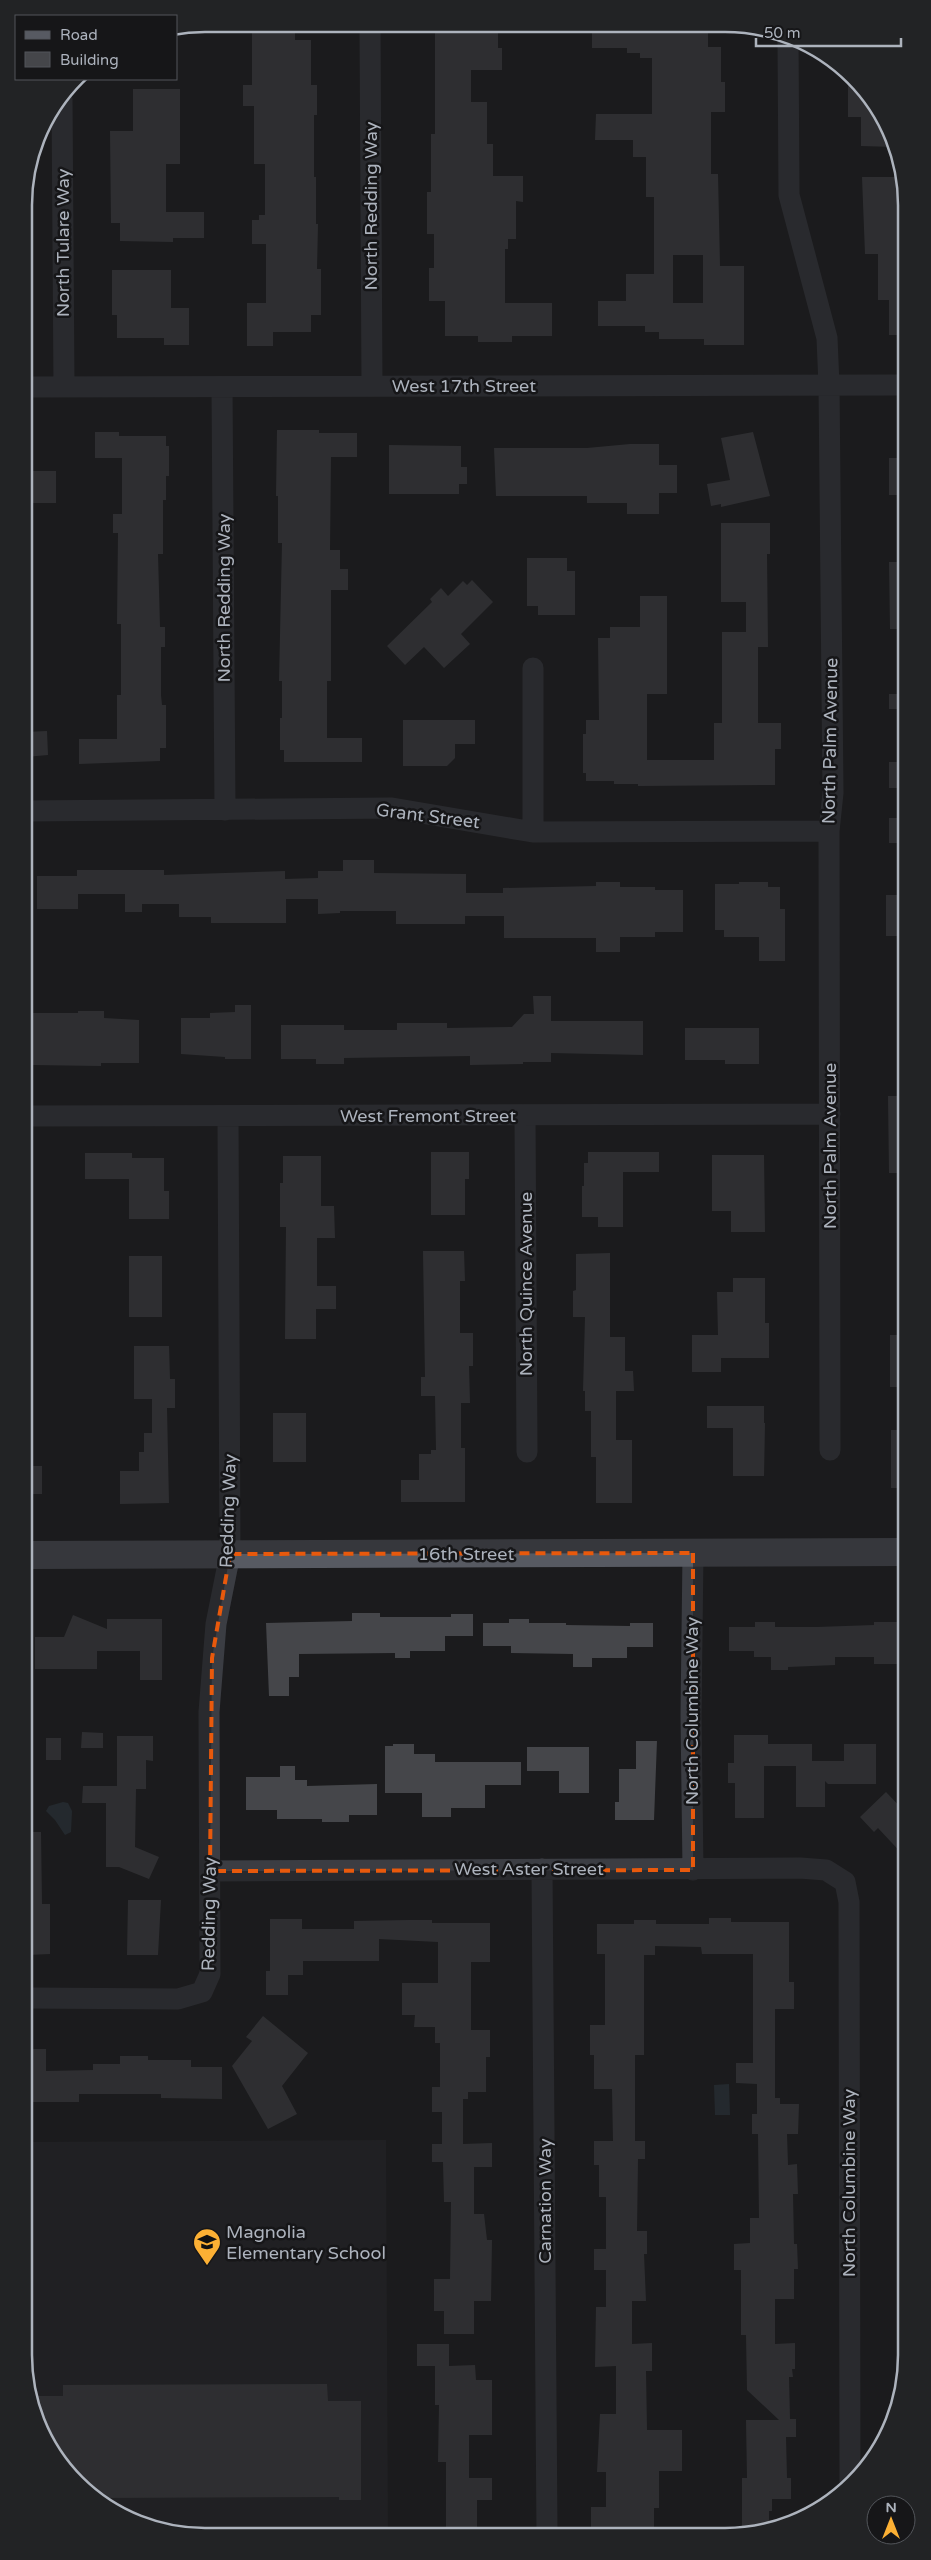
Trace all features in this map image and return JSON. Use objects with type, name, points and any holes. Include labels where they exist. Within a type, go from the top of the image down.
[{"type":"main road","name":"16th Street","points":[[32,1555],[898,1552]]},
{"type":"street","name":"North Redding Way","points":[[370,32],[372,386]]},
{"type":"street","name":"North Palm Avenue","points":[[788,45],[789,195],[826,338],[829,385],[833,793],[830,831],[830,1450]]},
{"type":"street","name":"North Tulare Way","points":[[62,109],[64,387]]},
{"type":"street","name":"West 17th Street","points":[[33,388],[898,385]]},
{"type":"street","name":"North Redding Way","points":[[222,387],[225,810]]},
{"type":"street","points":[[533,668],[533,832]]},
{"type":"street","name":"Grant Street","points":[[33,811],[392,808],[533,832],[830,831]]},
{"type":"street","name":"West Fremont Street","points":[[33,1116],[830,1114]]},
{"type":"street","name":"North Quince Avenue","points":[[525,1116],[527,1452]]},
{"type":"street","name":"Redding Way","points":[[32,1998],[178,2000],[202,1992],[210,1974],[209,1712],[212,1658],[230,1554],[228,1117]]},
{"type":"street","name":"North Columbine Way","points":[[693,1553],[691,1715],[693,1870]]},
{"type":"street","name":"Carnation Way","points":[[542,1869],[547,2528]]},
{"type":"street","name":"West Aster Street","points":[[210,1871],[826,1870],[845,1882]]},
{"type":"street","name":"North Columbine Way","points":[[845,1882],[849,1902],[850,2475]]},
{"type":"highlighted area","points":[[693,1553],[693,1870],[210,1871],[212,1658],[230,1554]]},
{"type":"shaded area","points":[[63,1802],[68,1803],[72,1811],[71,1832],[65,1835],[46,1811],[49,1806]]},
{"type":"shaded area","points":[[729,2084],[730,2115],[715,2115],[714,2085]]},
{"type":"shaded area","name":"Magnolia Elementary School","points":[[386,2140],[388,2528],[206,2528],[172,2524],[139,2514],[119,2504],[100,2492],[83,2477],[68,2460],[50,2431],[42,2410],[34,2377],[32,2354],[32,2142]]},
{"type":"building","points":[[252,32],[295,32],[295,40],[311,40],[311,85],[317,85],[317,115],[314,115],[314,177],[316,177],[316,224],[318,224],[317,269],[321,269],[321,315],[311,315],[311,332],[273,332],[273,346],[247,346],[247,303],[266,303],[266,244],[252,244],[252,220],[259,220],[259,215],[265,215],[265,164],[254,164],[254,106],[243,106],[243,85],[252,85]]},
{"type":"building","points":[[435,32],[498,32],[498,48],[502,48],[502,70],[471,70],[471,102],[487,102],[487,144],[493,144],[493,176],[523,176],[523,202],[516,201],[516,239],[508,239],[508,249],[505,249],[505,303],[552,303],[552,336],[512,336],[512,342],[478,342],[478,336],[445,336],[445,301],[429,301],[429,268],[434,268],[434,234],[427,234],[427,192],[431,192],[431,134],[435,134]]},
{"type":"building","points":[[592,32],[708,32],[708,47],[721,47],[721,82],[725,82],[725,112],[711,112],[711,174],[718,174],[720,266],[744,266],[744,345],[704,345],[704,339],[659,339],[659,332],[645,332],[645,326],[598,326],[598,301],[626,301],[626,274],[654,274],[654,197],[646,197],[646,157],[633,157],[633,140],[595,140],[596,114],[652,114],[652,58],[640,58],[640,53],[627,53],[627,48],[592,48]],"holes":[[[673,255],[703,255],[703,303],[673,303]]]},
{"type":"building","points":[[848,83],[863,100],[875,119],[888,147],[861,146],[861,117],[848,117]]},
{"type":"building","points":[[133,89],[180,89],[180,164],[166,164],[166,212],[204,212],[204,238],[173,238],[173,242],[120,241],[120,223],[111,223],[110,131],[133,131]]},
{"type":"building","points":[[862,177],[896,177],[898,194],[898,335],[889,335],[889,300],[878,300],[878,254],[865,254]]},
{"type":"building","points":[[112,270],[171,270],[171,308],[189,308],[189,345],[164,345],[164,338],[117,338],[117,315],[112,315]]},
{"type":"building","points":[[277,430],[319,430],[319,433],[357,433],[357,457],[331,457],[330,550],[340,550],[340,569],[348,569],[348,590],[331,590],[331,681],[327,681],[327,738],[362,738],[362,762],[284,762],[284,750],[280,750],[280,718],[282,718],[282,681],[279,681],[282,543],[278,543],[278,496],[276,496]]},
{"type":"building","points":[[95,432],[119,432],[119,436],[166,436],[166,446],[169,446],[169,476],[166,476],[166,500],[163,500],[163,554],[158,554],[160,627],[165,627],[165,647],[161,647],[161,695],[162,705],[166,705],[166,748],[160,748],[160,761],[79,764],[79,739],[117,739],[117,695],[121,695],[121,624],[117,624],[118,533],[113,533],[113,514],[122,514],[122,458],[95,458]]},
{"type":"building","points":[[753,432],[770,496],[721,507],[721,504],[711,506],[707,484],[730,480],[721,438]]},
{"type":"building","points":[[630,444],[659,444],[659,465],[677,465],[677,493],[659,493],[659,514],[627,514],[627,503],[587,503],[587,496],[496,496],[494,448],[587,448]]},
{"type":"building","points":[[389,445],[461,446],[461,467],[467,467],[467,484],[459,484],[459,494],[389,494]]},
{"type":"building","points":[[889,458],[898,458],[898,495],[889,495]]},
{"type":"building","points":[[33,471],[56,471],[56,503],[33,503]]},
{"type":"building","points":[[721,523],[770,523],[770,554],[767,554],[768,647],[758,647],[758,723],[781,723],[781,749],[775,749],[775,785],[638,786],[638,784],[614,784],[614,781],[586,781],[586,773],[583,773],[583,734],[586,734],[586,720],[599,720],[598,638],[610,638],[610,627],[640,627],[640,596],[667,596],[667,694],[647,694],[647,760],[714,760],[714,723],[722,723],[722,632],[746,632],[746,602],[721,602]]},
{"type":"building","points":[[527,558],[567,558],[567,571],[575,571],[575,615],[538,615],[538,606],[527,606]]},
{"type":"building","points":[[889,562],[898,562],[898,629],[890,629]]},
{"type":"building","points":[[472,580],[493,602],[461,634],[470,644],[444,668],[424,647],[405,665],[387,646],[432,602],[430,599],[441,588],[448,596],[463,581],[467,585]]},
{"type":"building","points":[[889,694],[898,694],[898,709],[889,709]]},
{"type":"building","points":[[403,720],[475,720],[475,744],[455,744],[455,758],[447,766],[403,766]]},
{"type":"building","points":[[47,731],[48,755],[33,756],[33,732]]},
{"type":"building","points":[[889,762],[898,762],[898,788],[889,788]]},
{"type":"building","points":[[889,818],[898,818],[898,843],[889,843]]},
{"type":"building","points":[[343,860],[374,860],[374,873],[466,874],[466,893],[503,893],[503,888],[596,886],[596,882],[620,882],[620,887],[655,887],[655,890],[683,890],[683,932],[655,932],[655,937],[620,937],[620,952],[596,952],[596,938],[504,938],[504,916],[465,916],[465,924],[396,924],[396,911],[340,911],[340,913],[318,914],[318,899],[286,899],[286,923],[211,923],[211,917],[179,917],[179,904],[142,904],[142,912],[125,912],[125,894],[78,894],[78,909],[37,909],[37,876],[77,876],[77,870],[164,870],[164,875],[285,871],[285,879],[318,878],[318,871],[343,871]]},
{"type":"building","points":[[739,882],[768,882],[768,887],[780,887],[780,909],[785,909],[785,961],[759,961],[759,937],[724,937],[724,930],[715,930],[715,884],[739,884]]},
{"type":"building","points":[[886,895],[898,895],[898,936],[886,936]]},
{"type":"building","points":[[533,996],[551,996],[551,1021],[643,1021],[643,1055],[551,1053],[551,1062],[470,1065],[470,1056],[344,1058],[344,1064],[316,1064],[316,1059],[281,1059],[281,1025],[344,1025],[344,1030],[397,1030],[397,1023],[447,1023],[447,1028],[512,1027],[524,1014],[534,1014]]},
{"type":"building","points":[[235,1005],[251,1005],[251,1059],[225,1059],[225,1057],[181,1054],[181,1018],[210,1018],[210,1013],[235,1012]]},
{"type":"building","points":[[78,1011],[104,1011],[104,1018],[139,1020],[139,1063],[101,1063],[101,1066],[33,1065],[33,1013],[78,1013]]},
{"type":"building","points":[[685,1028],[759,1028],[759,1064],[725,1064],[725,1060],[685,1060]]},
{"type":"building","points":[[888,1096],[898,1096],[898,1173],[889,1173]]},
{"type":"building","points":[[431,1152],[469,1152],[469,1179],[465,1179],[465,1215],[431,1215]]},
{"type":"building","points":[[588,1152],[659,1152],[659,1172],[623,1172],[623,1227],[598,1227],[598,1217],[582,1217],[584,1163],[588,1163]]},
{"type":"building","points":[[85,1153],[132,1153],[132,1158],[164,1158],[164,1191],[169,1191],[169,1219],[129,1219],[129,1179],[85,1179]]},
{"type":"building","points":[[712,1155],[764,1155],[765,1232],[731,1232],[731,1211],[712,1211]]},
{"type":"building","points":[[283,1156],[321,1156],[321,1206],[334,1206],[335,1238],[317,1238],[317,1286],[336,1286],[336,1309],[316,1309],[316,1339],[285,1339],[286,1227],[280,1227],[280,1183],[283,1183]]},
{"type":"building","points":[[423,1251],[464,1251],[465,1281],[460,1281],[460,1333],[473,1333],[473,1366],[469,1366],[470,1403],[461,1403],[461,1448],[465,1448],[465,1502],[401,1502],[401,1480],[419,1480],[419,1454],[431,1454],[431,1450],[436,1450],[435,1396],[421,1396],[421,1377],[425,1377]]},
{"type":"building","points":[[610,1253],[610,1337],[625,1337],[625,1371],[633,1371],[634,1391],[616,1391],[616,1440],[632,1440],[632,1503],[596,1503],[596,1457],[591,1457],[591,1411],[585,1411],[585,1391],[583,1391],[585,1317],[573,1317],[573,1291],[576,1290],[576,1254]]},
{"type":"building","points":[[129,1256],[162,1256],[162,1317],[129,1317]]},
{"type":"building","points":[[733,1278],[765,1278],[765,1323],[769,1323],[769,1358],[721,1358],[721,1372],[692,1372],[692,1335],[718,1335],[717,1292],[733,1292]]},
{"type":"building","points":[[890,1335],[898,1335],[898,1387],[890,1387]]},
{"type":"building","points":[[134,1346],[169,1346],[170,1379],[175,1379],[175,1408],[167,1408],[169,1503],[120,1504],[120,1471],[139,1471],[139,1452],[144,1452],[144,1433],[152,1433],[152,1399],[134,1399]]},
{"type":"building","points":[[707,1406],[764,1406],[764,1476],[733,1476],[733,1428],[707,1428]]},
{"type":"building","points":[[273,1413],[306,1413],[306,1462],[273,1462]]},
{"type":"building","points":[[891,1430],[898,1430],[898,1488],[891,1488]]},
{"type":"building","points":[[32,1466],[42,1466],[42,1494],[32,1494]]},
{"type":"building","points":[[352,1613],[380,1613],[380,1617],[451,1617],[451,1614],[473,1614],[473,1636],[445,1636],[445,1651],[410,1651],[410,1658],[395,1658],[395,1653],[299,1654],[299,1677],[289,1677],[289,1696],[269,1696],[266,1623],[352,1621]]},
{"type":"building","points":[[73,1615],[107,1629],[107,1619],[162,1619],[162,1680],[140,1680],[140,1651],[97,1651],[97,1669],[35,1669],[35,1637],[64,1637]]},
{"type":"building","points":[[509,1619],[529,1619],[529,1623],[566,1623],[566,1625],[630,1626],[630,1623],[653,1623],[653,1647],[627,1647],[627,1658],[592,1658],[592,1667],[573,1667],[573,1654],[511,1653],[511,1646],[483,1646],[483,1623],[509,1623]]},
{"type":"building","points":[[755,1622],[775,1622],[775,1627],[817,1627],[874,1625],[874,1622],[898,1622],[898,1664],[874,1664],[874,1657],[835,1657],[835,1665],[788,1667],[788,1670],[771,1670],[771,1657],[754,1657],[754,1651],[729,1651],[729,1627],[755,1627]]},
{"type":"building","points":[[82,1732],[103,1733],[103,1748],[81,1748]]},
{"type":"building","points":[[734,1735],[768,1735],[768,1744],[812,1744],[812,1761],[844,1761],[844,1744],[876,1744],[876,1784],[828,1784],[825,1781],[825,1807],[796,1807],[796,1766],[764,1766],[764,1818],[735,1818],[735,1783],[728,1783],[728,1763],[734,1763]]},
{"type":"building","points":[[117,1736],[153,1736],[153,1761],[146,1760],[146,1789],[136,1789],[135,1847],[159,1857],[149,1879],[119,1867],[106,1867],[106,1803],[82,1803],[83,1786],[117,1786]]},
{"type":"building","points":[[46,1738],[61,1738],[61,1760],[46,1760]]},
{"type":"building","points":[[636,1741],[657,1741],[654,1820],[615,1820],[615,1802],[619,1802],[619,1769],[636,1769]]},
{"type":"building","points":[[393,1744],[414,1744],[414,1754],[435,1754],[435,1762],[521,1762],[521,1785],[485,1785],[485,1808],[451,1808],[451,1817],[422,1817],[422,1793],[385,1793],[385,1746],[393,1746]]},
{"type":"building","points":[[527,1747],[589,1747],[589,1793],[559,1793],[559,1771],[527,1771]]},
{"type":"building","points":[[280,1766],[295,1766],[295,1780],[307,1780],[307,1786],[377,1784],[377,1815],[349,1815],[349,1822],[322,1822],[322,1819],[277,1819],[277,1810],[246,1810],[246,1777],[280,1777]]},
{"type":"building","points":[[886,1792],[898,1805],[898,1849],[878,1828],[874,1832],[860,1817]]},
{"type":"building","points":[[32,1832],[41,1832],[42,1904],[50,1904],[50,1954],[32,1955]]},
{"type":"building","points":[[128,1900],[161,1900],[158,1955],[127,1955]]},
{"type":"building","points":[[709,1918],[731,1918],[731,1922],[789,1922],[789,1982],[794,1982],[794,2009],[775,2009],[775,2098],[780,2098],[780,2104],[799,2104],[798,2134],[787,2134],[788,2165],[797,2164],[798,2194],[793,2194],[794,2244],[797,2244],[798,2269],[794,2269],[794,2299],[775,2299],[775,2344],[795,2343],[795,2369],[792,2369],[793,2377],[789,2377],[790,2419],[796,2419],[796,2437],[786,2437],[787,2478],[791,2478],[791,2499],[772,2499],[772,2511],[769,2511],[769,2522],[742,2526],[742,2478],[747,2478],[746,2420],[779,2420],[747,2390],[746,2335],[741,2335],[741,2270],[734,2270],[734,2244],[750,2243],[750,2218],[759,2218],[758,2134],[752,2134],[752,2114],[757,2114],[757,2084],[736,2083],[736,2063],[753,2063],[753,1954],[702,1954],[701,1947],[655,1946],[655,1955],[644,1955],[644,2055],[635,2055],[635,2141],[645,2141],[645,2159],[638,2159],[637,2231],[647,2231],[647,2254],[644,2254],[646,2301],[632,2301],[632,2344],[652,2343],[652,2371],[646,2371],[647,2430],[682,2430],[682,2471],[659,2471],[659,2508],[654,2508],[654,2528],[591,2528],[591,2507],[606,2507],[606,2472],[597,2472],[600,2414],[616,2414],[616,2366],[595,2367],[596,2307],[606,2307],[606,2270],[594,2270],[594,2249],[606,2249],[606,2197],[599,2197],[599,2165],[594,2165],[594,2141],[613,2141],[612,2089],[594,2089],[594,2055],[590,2055],[590,2025],[605,2025],[605,1954],[597,1954],[597,1924],[634,1924],[634,1920],[656,1920],[656,1924],[709,1924]]},
{"type":"building","points":[[270,1919],[302,1919],[302,1929],[354,1929],[354,1921],[432,1920],[432,1923],[490,1923],[490,1962],[471,1962],[471,2030],[490,2030],[490,2057],[486,2057],[486,2092],[468,2092],[468,2099],[463,2099],[463,2144],[492,2143],[492,2167],[474,2167],[474,2214],[484,2214],[487,2240],[492,2240],[491,2301],[474,2301],[474,2334],[444,2334],[444,2311],[434,2311],[434,2279],[450,2279],[451,2202],[444,2202],[443,2162],[432,2162],[432,2144],[442,2144],[442,2112],[432,2112],[432,2087],[440,2087],[440,2043],[435,2043],[435,2027],[414,2027],[415,2015],[402,2015],[402,1983],[438,1983],[438,1942],[379,1939],[379,1961],[303,1961],[303,1975],[288,1975],[288,1995],[266,1995],[266,1971],[270,1971]]},
{"type":"building","points":[[263,2016],[308,2053],[282,2086],[297,2114],[268,2129],[232,2066],[252,2041],[246,2037]]},
{"type":"building","points":[[32,2049],[46,2049],[46,2071],[93,2070],[93,2064],[120,2064],[120,2056],[148,2056],[148,2060],[191,2060],[191,2067],[222,2067],[222,2099],[161,2098],[161,2094],[79,2094],[79,2102],[32,2102]]},
{"type":"building","points":[[417,2344],[449,2344],[449,2366],[475,2365],[476,2380],[492,2380],[492,2435],[469,2435],[469,2478],[492,2478],[492,2500],[477,2500],[477,2528],[446,2528],[446,2462],[438,2462],[439,2405],[435,2405],[435,2366],[417,2366]]},
{"type":"building","points":[[327,2384],[328,2401],[361,2401],[361,2500],[339,2500],[339,2497],[109,2498],[83,2477],[68,2460],[50,2431],[38,2396],[63,2396],[63,2385]]},
{"type":"place","name":"Magnolia Elementary School","points":[[207,2266]]}]
